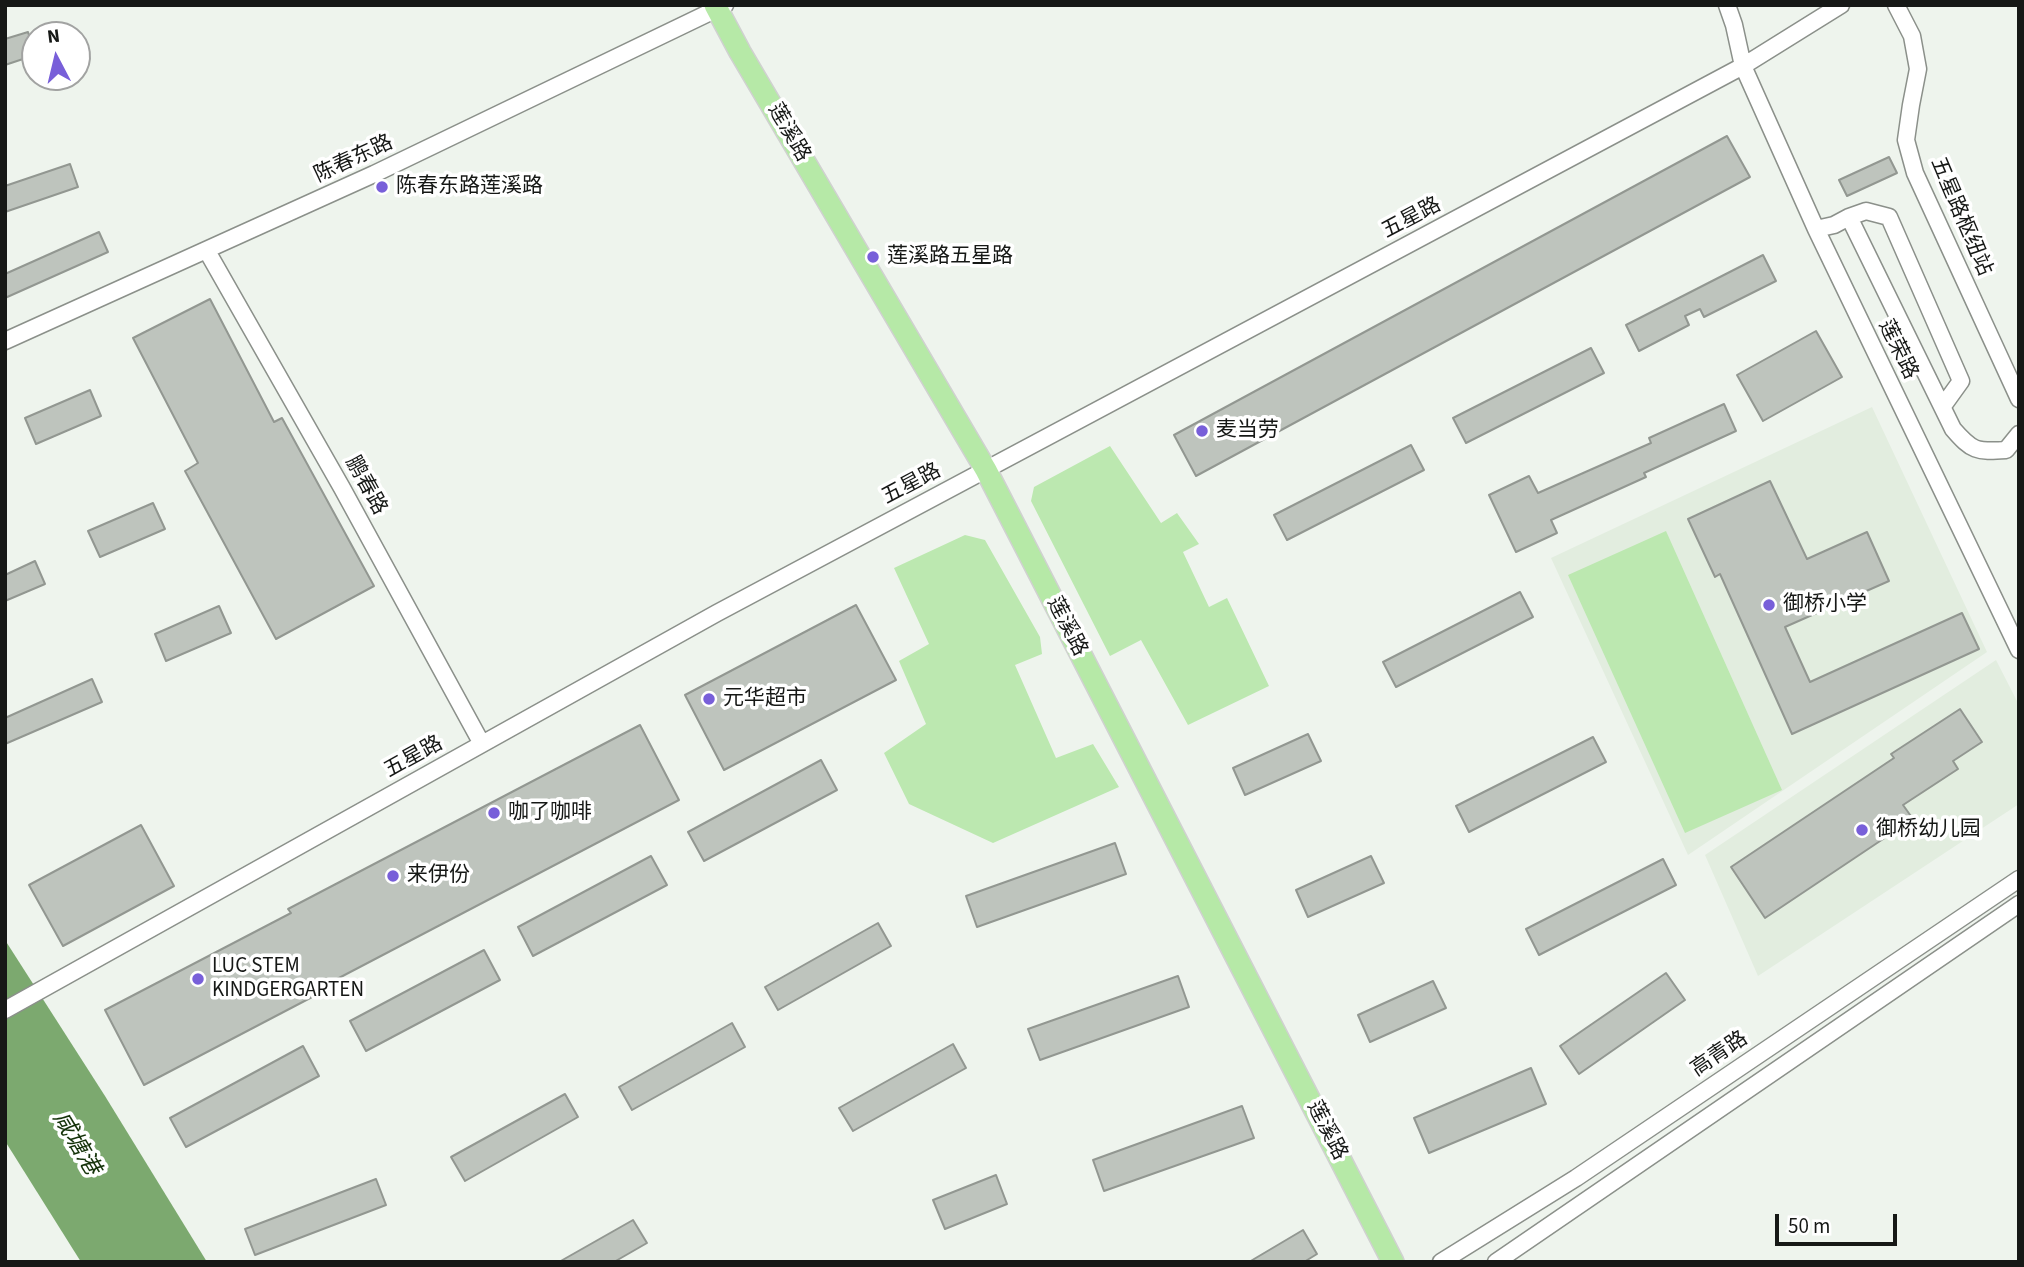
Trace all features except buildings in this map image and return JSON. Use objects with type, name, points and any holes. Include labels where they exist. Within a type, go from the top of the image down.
[{"type":"main road","name":"莲溪路","points":[[719,7],[986,470],[1393,1262]]},
{"type":"street","name":"莲荣路","points":[[1727,5],[1743,66],[1816,229],[2019,650]]},
{"type":"street","name":"五星路","points":[[5,1010],[717,613],[1743,66],[1841,5]]},
{"type":"street","name":"五星路枢纽站","points":[[1896,5],[1912,36],[1918,69],[1906,140],[1915,173],[2019,400]]},
{"type":"street","name":"陈春东路","points":[[5,341],[384,169],[719,7]]},
{"type":"street","points":[[1816,229],[1834,225],[1849,216],[1866,211],[1889,217],[1961,381],[1943,405]]},
{"type":"street","points":[[1849,216],[1953,429],[1966,444],[1982,452],[2006,450],[2019,434]]},
{"type":"street","name":"鹏春路","points":[[207,251],[342,488],[482,744]]},
{"type":"street","name":"高青路","points":[[1441,1262],[1587,1170],[2019,879]]},
{"type":"street","name":"高青路","points":[[1496,1262],[2019,904]]},
{"type":"shaded area","name":"御桥小学","points":[[1872,407],[1987,652],[1688,855],[1551,558]]},
{"type":"shaded area","points":[[1110,446],[1161,523],[1177,513],[1199,544],[1183,552],[1209,607],[1227,598],[1269,686],[1188,725],[1141,640],[1110,656],[1031,501],[1034,487]]},
{"type":"shaded area","points":[[1666,531],[1782,790],[1685,833],[1568,575]]},
{"type":"shaded area","points":[[965,535],[985,540],[1040,637],[1042,654],[1015,665],[1056,758],[1093,744],[1119,787],[993,843],[909,804],[884,753],[926,724],[899,661],[929,644],[894,568]]},
{"type":"shaded area","name":"御桥幼儿园","points":[[1996,660],[2019,705],[2019,804],[1758,976],[1705,855]]},
{"type":"water","name":"咸塘港","points":[[5,940],[207,1262],[81,1262],[5,1141]]},
{"type":"place","name":"陈春东路莲溪路","points":[[382,187]]},
{"type":"place","name":"莲溪路五星路","points":[[873,257]]},
{"type":"place","name":"麦当劳","points":[[1202,431]]},
{"type":"place","name":"御桥小学","points":[[1769,605]]},
{"type":"place","name":"元华超市","points":[[709,699]]},
{"type":"place","name":"咖了咖啡","points":[[494,813]]},
{"type":"place","name":"御桥幼儿园","points":[[1862,830]]},
{"type":"place","name":"来伊份","points":[[393,876]]},
{"type":"place","name":"LUC STEM KINDGERGARTEN","points":[[198,979]]}]
